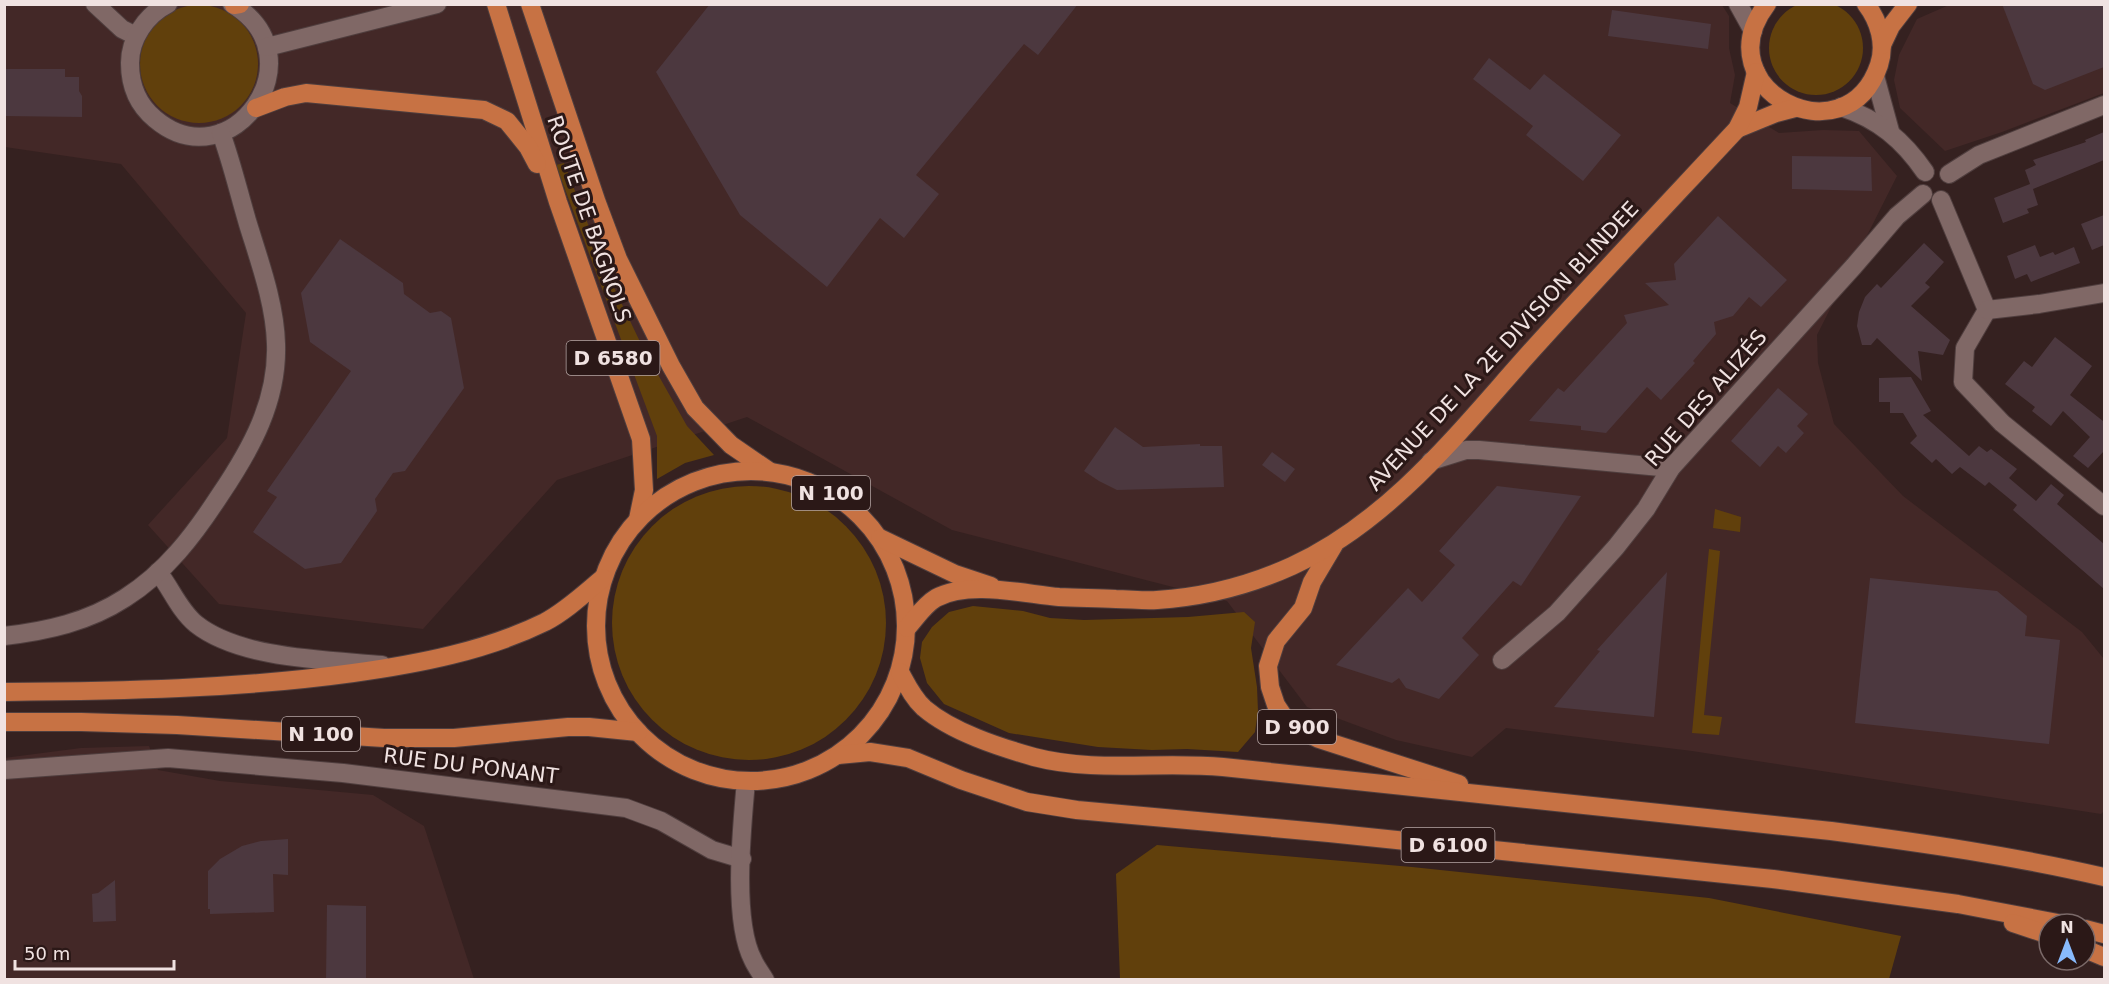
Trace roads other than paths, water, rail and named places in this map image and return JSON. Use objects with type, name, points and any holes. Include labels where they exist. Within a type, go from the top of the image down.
[{"type":"main road","name":"D 900","points":[[1767,4],[1759,15],[1753,31],[1751,52],[1756,72],[1765,88],[1779,100],[1795,108],[1818,112],[1841,107],[1861,94],[1875,76],[1882,45],[1878,24],[1866,4]]},
{"type":"main road","name":"D 900","points":[[1882,45],[1891,26],[1908,4]]},
{"type":"main road","name":"ROUTE DE BAGNOLS","points":[[530,5],[572,134],[618,259],[671,366],[695,408],[731,445],[769,471]]},
{"type":"main road","name":"ROUTE DE BAGNOLS","points":[[497,9],[558,202],[641,439],[644,490],[638,519]]},
{"type":"main road","name":"AVENUE DE LA 2E DIVISION BLINDEE","points":[[880,538],[955,574],[999,589],[1059,597],[1156,600],[1219,591],[1260,579],[1294,565],[1335,543],[1363,524],[1394,498],[1431,461],[1737,129],[1748,107],[1756,72]]},
{"type":"main road","points":[[256,108],[285,97],[306,93],[484,110],[507,121],[514,129],[528,147],[558,202]]},
{"type":"main road","name":"AVENUE DE LA 2E DIVISION BLINDEE","points":[[1737,129],[1795,108]]},
{"type":"main road","name":"N 100","points":[[740,471],[769,471],[820,486],[863,518],[880,538],[895,566],[904,596],[907,628],[900,672],[890,696],[876,718],[859,738],[838,754],[810,770],[778,779],[746,781],[706,775],[669,758],[638,732],[613,699],[599,660],[595,618],[603,578],[617,546],[638,519],[660,500],[685,485],[712,476],[740,471]]},
{"type":"main road","name":"D 900","points":[[1335,543],[1312,582],[1303,608],[1276,640],[1268,666],[1270,687],[1276,705],[1288,723],[1319,739],[1498,796]]},
{"type":"main road","name":"N 100","points":[[4,692],[220,687],[308,679],[399,667],[504,640],[548,621],[603,578]]},
{"type":"main road","name":"AVENUE DE LA 2E DIVISION BLINDEE","points":[[907,628],[925,607],[937,598],[951,593],[999,589]]},
{"type":"main road","points":[[900,672],[911,694],[924,708],[952,726],[998,746],[1037,758],[1084,764],[1219,767],[1831,831],[2007,856],[2104,877]]},
{"type":"main road","name":"N 100","points":[[4,723],[81,722],[177,725],[384,738],[454,738],[568,727],[638,732]]},
{"type":"main road","name":"D 6100","points":[[838,754],[870,752],[908,758],[961,780],[1027,802],[1077,810],[1329,833],[1773,879],[1958,904],[2037,919]]},
{"type":"main road","points":[[1958,904],[2037,931]]},
{"type":"street","points":[[95,4],[122,29],[136,36]]},
{"type":"street","points":[[168,4],[147,21],[136,36],[130,56],[130,76],[136,95],[147,112],[162,125],[181,133],[201,136],[221,133],[234,127],[256,108],[266,89],[270,68],[267,46],[254,23],[235,5]]},
{"type":"street","points":[[267,46],[437,4]]},
{"type":"street","points":[[1738,4],[1753,31]]},
{"type":"street","points":[[1875,76],[1890,131]]},
{"type":"street","points":[[1949,174],[1979,155],[2104,105]]},
{"type":"street","points":[[1841,107],[1857,112],[1890,131],[1925,172]]},
{"type":"street","points":[[4,636],[65,626],[97,614],[125,598],[174,558],[189,540],[227,486],[254,442],[267,410],[273,383],[276,344],[268,295],[221,133]]},
{"type":"street","points":[[1937,168],[1949,174],[1952,188],[1949,195],[1941,200],[1928,199],[1923,194],[1920,178],[1925,172],[1937,168]]},
{"type":"street","name":"RUE DES ALIZÉS","points":[[1502,660],[1557,613],[1616,547],[1646,509],[1671,468],[1897,216],[1923,194]]},
{"type":"street","points":[[1941,200],[1987,310]]},
{"type":"street","points":[[1987,310],[2104,293]]},
{"type":"street","points":[[1987,310],[1965,348],[1963,382],[2002,423],[2104,506]]},
{"type":"street","points":[[1431,461],[1466,450],[1479,450],[1671,468]]},
{"type":"street","points":[[158,572],[181,607],[195,623],[220,639],[256,649],[304,658],[399,667]]},
{"type":"street","name":"RUE DU PONANT","points":[[4,770],[168,758],[343,774],[597,804],[626,808],[661,821],[712,850],[742,859]]},
{"type":"street","points":[[746,781],[740,884],[743,926],[752,958],[765,980]]}]
